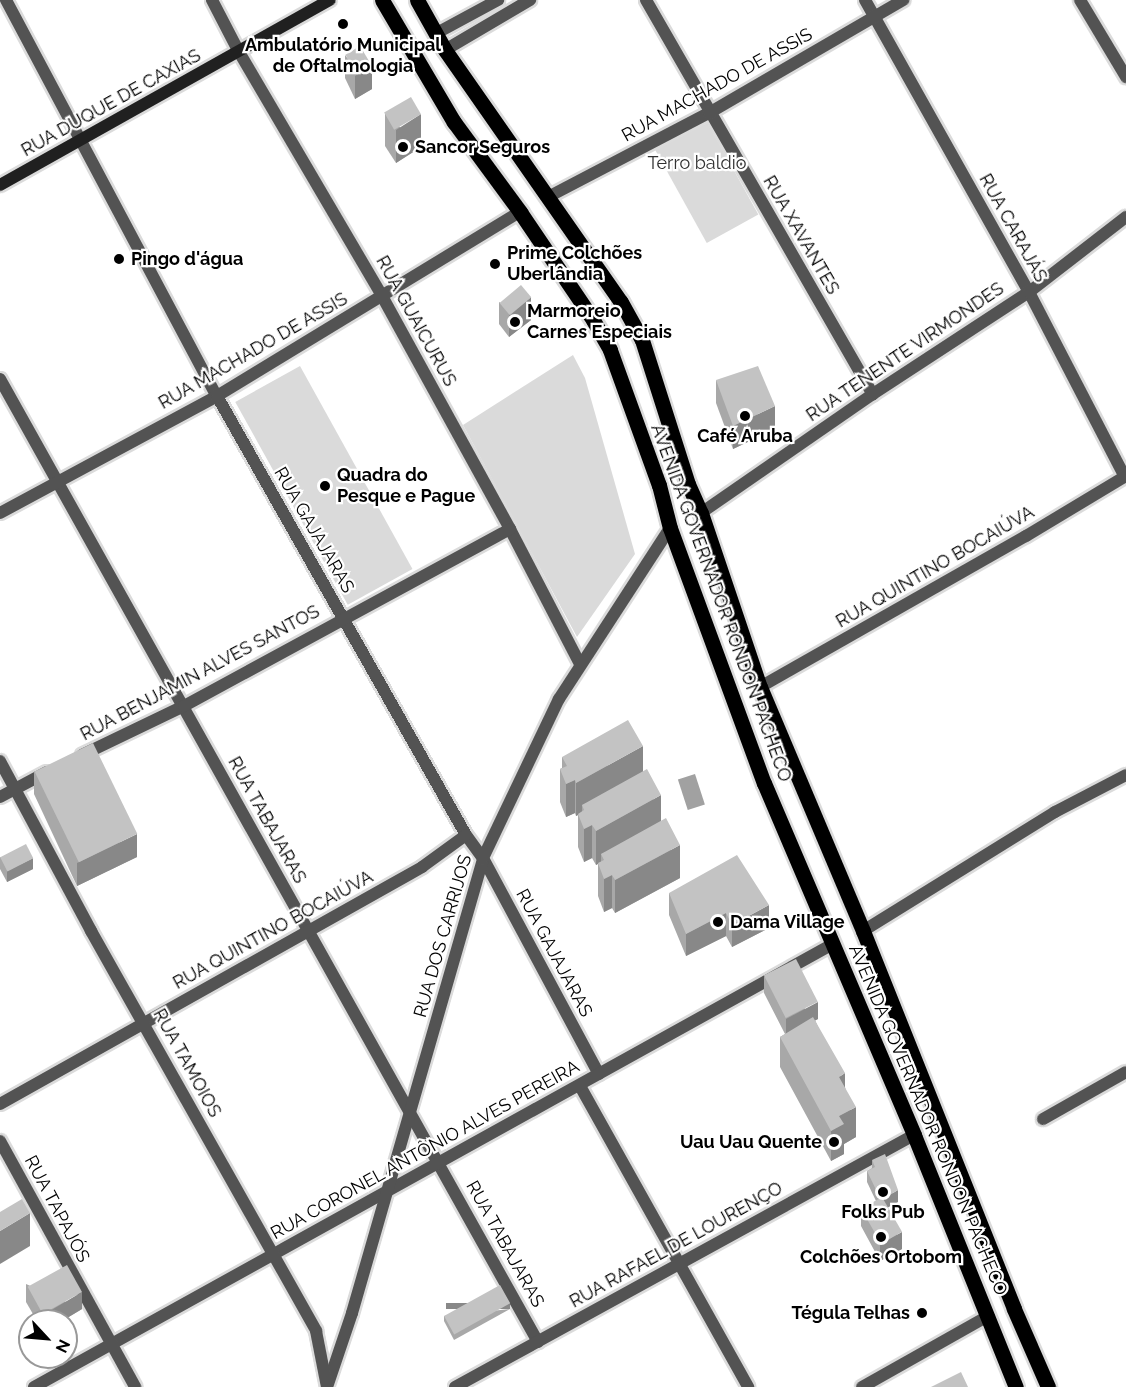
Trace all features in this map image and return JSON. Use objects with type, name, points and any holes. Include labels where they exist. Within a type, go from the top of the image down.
[{"type":"main road","name":"RUA DUQUE DE CAXIAS","points":[[0,185],[330,0]]},
{"type":"main road","name":"AVENIDA GOVERNADOR RONDON PACHECO","points":[[382,0],[454,122],[593,320],[610,350],[659,485],[670,528],[764,783],[914,1135],[1016,1387]]},
{"type":"main road","name":"AVENIDA GOVERNADOR RONDON PACHECO","points":[[417,0],[445,51],[621,302],[636,328],[760,687],[863,931],[1014,1309],[1048,1387]]},
{"type":"street","name":"RUA GAJAJARAS","points":[[6,0],[217,396],[466,835],[483,858],[599,1074]]},
{"type":"street","name":"RUA GUAICURUS","points":[[212,0],[239,52],[382,296],[510,529],[580,664]]},
{"type":"street","points":[[435,34],[498,0]]},
{"type":"street","points":[[445,51],[530,0]]},
{"type":"street","name":"RUA XAVANTES","points":[[646,0],[709,113],[873,394]]},
{"type":"street","name":"RUA CARAJÁS","points":[[865,0],[1029,292],[1125,476]]},
{"type":"street","name":"RUA MACHADO DE ASSIS","points":[[548,197],[709,113],[903,0]]},
{"type":"street","points":[[1080,0],[1126,77]]},
{"type":"street","name":"RUA MACHADO DE ASSIS","points":[[0,513],[217,396],[519,212]]},
{"type":"street","name":"RUA TENENTE VIRMONDES","points":[[701,513],[873,394],[1029,292],[1126,217]]},
{"type":"street","name":"RUA TABAJARAS","points":[[0,379],[308,932],[440,1162],[538,1342]]},
{"type":"street","name":"RUA QUINTINO BOCAIÚVA","points":[[760,687],[1026,536],[1125,476]]},
{"type":"street","name":"RUA DOS CARRIJOS","points":[[327,1387],[352,1313],[483,858],[559,699],[670,528]]},
{"type":"street","name":"RUA BENJAMIN ALVES SANTOS","points":[[0,797],[184,706],[344,617],[510,529]]},
{"type":"street","name":"RUA TAMOIOS","points":[[0,761],[91,931],[145,1022],[316,1331],[327,1387]]},
{"type":"street","points":[[863,931],[1055,812],[1126,775]]},
{"type":"street","name":"RUA QUINTINO BOCAIÚVA","points":[[0,1104],[422,867],[466,835]]},
{"type":"street","name":"RUA CORONEL ANTÔNIO ALVES PEREIRA","points":[[34,1387],[833,944]]},
{"type":"street","points":[[1043,1119],[1126,1072]]},
{"type":"street","points":[[580,1086],[630,1171],[679,1265],[748,1387]]},
{"type":"street","name":"RUA RAFAEL DE LOURENÇO","points":[[455,1387],[914,1135]]},
{"type":"street","name":"RUA TAPAJÓS","points":[[0,1141],[135,1387]]},
{"type":"street","points":[[862,1387],[988,1316]]},
{"type":"green space","name":"Terro baldio","points":[[706,120],[758,214],[707,243],[654,149]]},
{"type":"green space","points":[[573,355],[585,378],[635,554],[577,637],[463,425]]},
{"type":"green space","name":"Quadra do Pesque e Pague","points":[[300,366],[412,569],[348,605],[235,402]]},
{"type":"shaded area","points":[[695,774],[705,804],[688,810],[678,780]]},
{"type":"building","points":[[360,46],[372,66],[357,74],[345,55]]},
{"type":"building","points":[[411,97],[421,114],[394,130],[384,112]]},
{"type":"building","points":[[521,285],[531,297],[510,315],[500,303]]},
{"type":"building","points":[[758,366],[775,406],[733,426],[716,380]]},
{"type":"building","points":[[628,720],[643,746],[576,783],[575,780],[566,784],[560,769],[567,766],[562,757]]},
{"type":"building","points":[[93,743],[137,834],[79,862],[35,771]]},
{"type":"building","points":[[647,769],[661,795],[596,831],[592,825],[584,829],[578,814],[584,810],[582,805]]},
{"type":"building","points":[[666,818],[680,845],[615,880],[612,875],[604,879],[598,863],[604,860],[601,854]]},
{"type":"building","points":[[26,844],[33,858],[7,871],[0,857]]},
{"type":"building","points":[[737,855],[769,905],[732,925],[726,913],[686,934],[669,893]]},
{"type":"building","points":[[796,959],[818,1002],[786,1018],[764,975]]},
{"type":"building","points":[[813,1017],[845,1073],[839,1077],[856,1107],[839,1116],[844,1124],[831,1131],[780,1037]]},
{"type":"building","name":"Folks Pub","points":[[885,1154],[898,1190],[883,1199],[880,1198],[867,1171],[875,1167],[872,1160]]},
{"type":"building","points":[[882,1197],[902,1232],[881,1244],[861,1209]]},
{"type":"building","points":[[22,1199],[30,1213],[0,1231],[0,1212]]},
{"type":"building","points":[[67,1265],[82,1292],[52,1309],[40,1309],[28,1287]]},
{"type":"building","points":[[500,1285],[510,1303],[454,1334],[444,1316]]},
{"type":"building","points":[[961,1372],[968,1387],[931,1387]]},
{"type":"place","name":"Ambulatório Municipal de Oftalmologia","points":[[343,24]]},
{"type":"place","name":"Sancor Seguros","points":[[403,147]]},
{"type":"place","name":"Pingo d'água","points":[[119,259]]},
{"type":"place","name":"Prime Colchões Uberlândia","points":[[495,264]]},
{"type":"place","name":"Marmoreio Carnes Especiais","points":[[515,322]]},
{"type":"place","name":"Café Aruba","points":[[745,416]]},
{"type":"place","name":"Quadra do Pesque e Pague","points":[[325,486]]},
{"type":"place","name":"Dama Village","points":[[718,922]]},
{"type":"place","name":"Uau Uau Quente","points":[[834,1142]]},
{"type":"place","name":"Folks Pub","points":[[883,1192]]},
{"type":"place","name":"Colchões Ortobom","points":[[881,1237]]},
{"type":"place","name":"Tégula Telhas","points":[[922,1313]]}]
